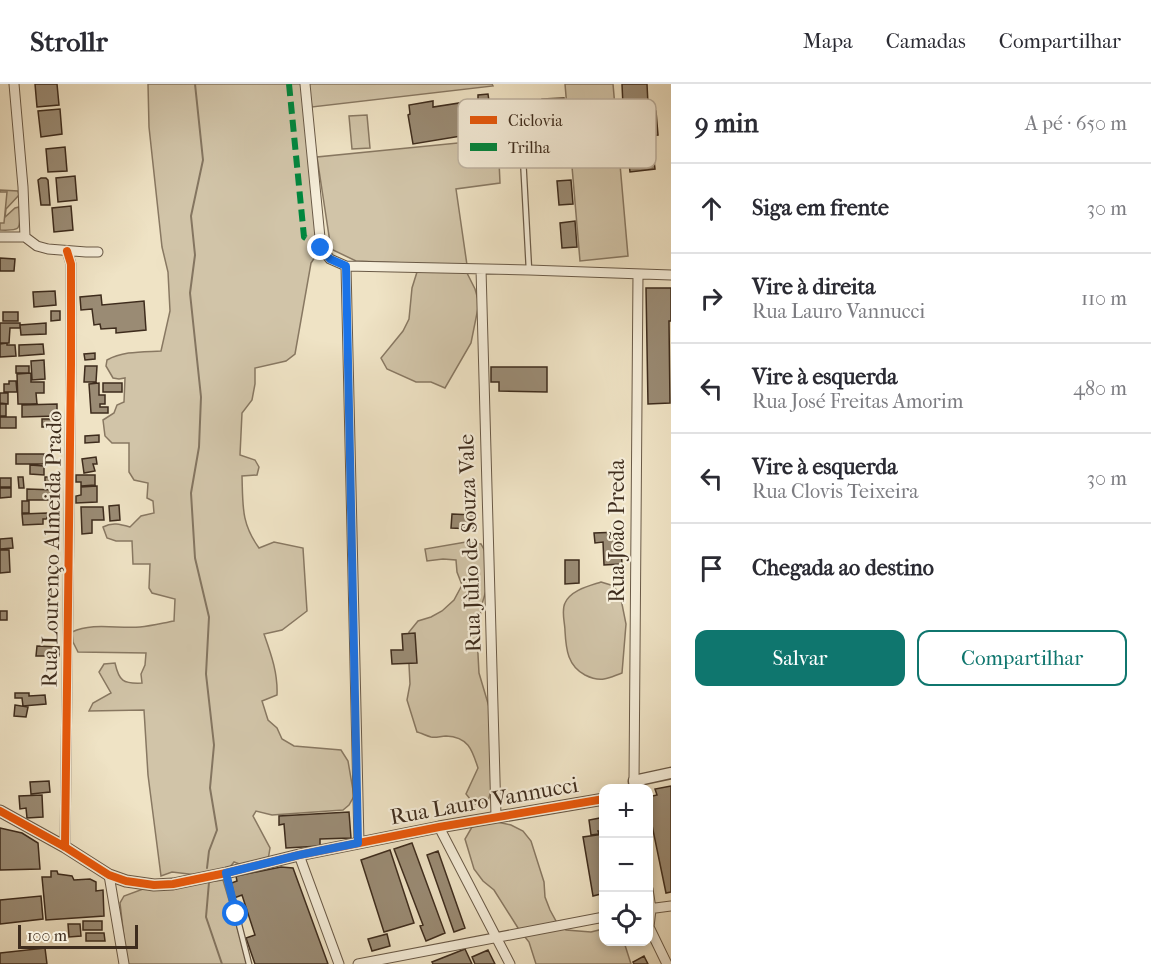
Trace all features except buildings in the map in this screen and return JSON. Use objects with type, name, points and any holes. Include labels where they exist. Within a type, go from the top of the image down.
[{"type":"street","points":[[14,84],[25,237]]},
{"type":"street","points":[[305,84],[312,111],[321,248],[330,259],[346,266],[671,275]]},
{"type":"street","points":[[0,237],[25,237],[37,246],[67,251],[98,252]]},
{"type":"street","name":"Rua Lourenço Almeida Prado","points":[[65,847],[71,364],[71,264],[67,251]]},
{"type":"street","points":[[346,266],[358,843]]},
{"type":"street","name":"Rua Jùlio de Souza Vale","points":[[482,268],[496,816]]},
{"type":"street","name":"Rua João Preda","points":[[634,784],[638,274]]},
{"type":"street","points":[[637,784],[671,773]]},
{"type":"street","name":"Rua Lauro Vannucci","points":[[0,811],[65,847],[109,875],[126,881],[154,885],[174,884],[299,855],[496,816],[599,800]]},
{"type":"street","points":[[439,827],[510,964]]},
{"type":"street","points":[[299,855],[339,964]]},
{"type":"street","points":[[109,875],[124,964]]},
{"type":"street","points":[[653,909],[671,906]]},
{"type":"street","points":[[358,964],[599,919]]},
{"type":"street","points":[[653,935],[667,964]]},
{"type":"lane","points":[[524,168],[529,270]]},
{"type":"lane","points":[[226,873],[249,964]]},
{"type":"shaded area","points":[[148,84],[305,84],[321,248],[311,263],[295,354],[286,361],[255,368],[252,400],[242,413],[240,455],[255,460],[259,467],[257,475],[242,476],[243,505],[246,522],[259,548],[274,542],[303,548],[307,611],[282,630],[264,634],[274,664],[277,687],[277,695],[262,701],[268,720],[277,728],[282,739],[294,746],[341,750],[348,761],[354,796],[343,810],[272,815],[256,811],[253,816],[270,848],[268,860],[242,865],[234,862],[230,867],[197,875],[172,872],[161,876],[148,775],[144,710],[89,711],[93,703],[111,693],[99,672],[104,664],[115,663],[120,678],[126,682],[142,683],[141,674],[145,665],[146,653],[78,652],[73,642],[72,632],[88,627],[140,627],[174,621],[175,599],[152,593],[149,588],[150,564],[133,564],[132,541],[116,541],[107,538],[103,527],[116,524],[130,527],[141,516],[154,513],[153,501],[147,498],[148,483],[134,480],[129,472],[129,443],[112,443],[105,436],[103,420],[114,413],[117,405],[124,402],[125,378],[113,378],[106,366],[107,360],[126,353],[161,351],[170,311],[168,272],[162,247],[149,127]]},
{"type":"shaded area","points":[[308,84],[492,84],[493,86],[312,107]]},
{"type":"shaded area","points":[[565,84],[613,84],[614,99],[566,99]]},
{"type":"shaded area","points":[[367,115],[370,148],[352,149],[349,116]]},
{"type":"shaded area","points":[[458,143],[458,168],[499,168],[500,183],[456,189],[467,265],[463,265],[479,303],[471,343],[445,388],[431,382],[416,382],[387,369],[381,358],[403,331],[409,319],[412,288],[417,272],[428,264],[356,261],[331,249],[317,157]]},
{"type":"shaded area","points":[[572,168],[620,168],[628,256],[580,261]]},
{"type":"shaded area","points":[[0,190],[18,191],[19,195],[6,209],[5,217],[19,207],[19,224],[16,229],[0,230],[0,223],[4,223],[7,192],[0,192]]},
{"type":"shaded area","points":[[466,542],[481,544],[492,571],[482,604],[477,636],[479,673],[495,727],[494,778],[488,802],[474,804],[466,794],[478,768],[468,745],[453,737],[431,737],[417,732],[407,700],[410,684],[409,632],[418,621],[442,611],[454,600],[462,585],[457,572],[456,560],[427,561],[425,549]]},
{"type":"shaded area","points":[[601,582],[614,586],[621,599],[626,624],[622,673],[602,679],[585,675],[571,662],[566,645],[563,613],[565,603],[571,595]]},
{"type":"shaded area","points":[[497,822],[511,825],[523,831],[531,841],[544,882],[545,897],[556,921],[566,930],[591,932],[599,930],[599,946],[625,946],[631,964],[536,964],[529,942],[494,890],[474,869],[465,839],[472,827]]},
{"type":"shaded area","points":[[223,880],[248,964],[127,964],[120,903],[124,896],[143,889],[160,889]]},
{"type":"waterway","points":[[195,84],[203,160],[191,216],[195,255],[190,293],[201,397],[199,447],[191,493],[195,558],[209,617],[206,674],[214,745],[210,788],[217,830],[209,851],[207,868]]},
{"type":"waterway","points":[[209,882],[206,917],[222,964]]},
{"type":"marked path","points":[[289,84],[304,237],[321,248]]},
{"type":"cycle path","points":[[65,847],[71,364],[71,264],[67,251]]},
{"type":"cycle path","points":[[0,811],[65,847],[109,875],[126,881],[154,885],[173,884],[299,855],[439,827],[599,800]]},
{"type":"route","points":[[236,914],[226,873],[358,843],[346,266],[330,259],[321,248]]}]
